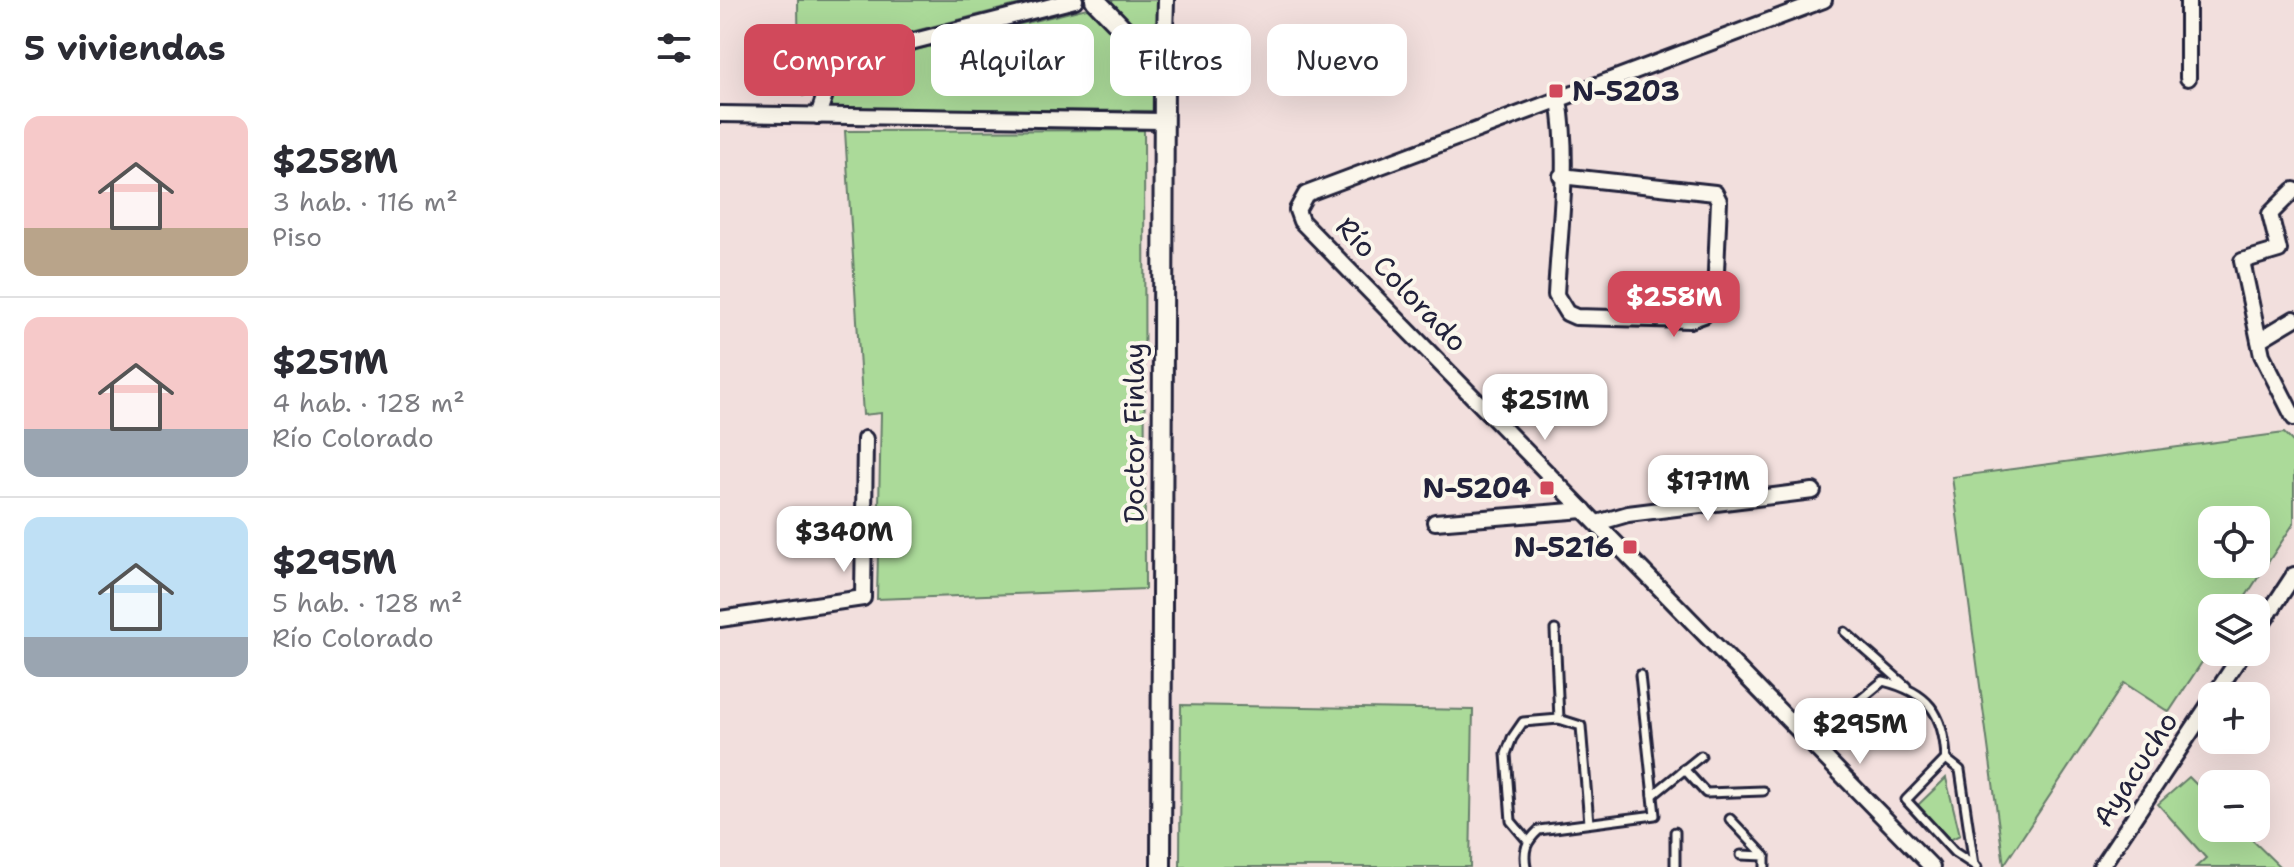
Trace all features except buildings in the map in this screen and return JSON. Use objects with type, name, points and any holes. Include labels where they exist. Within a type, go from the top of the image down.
[{"type":"street","points":[[818,116],[836,61],[1075,0]]},
{"type":"street","points":[[1095,0],[1118,24]]},
{"type":"street","name":"Doctor Finlay","points":[[1165,24],[1166,0]]},
{"type":"street","points":[[1561,176],[1701,188],[1715,193],[1719,201],[1715,295],[1704,315],[1690,320],[1576,317],[1567,313],[1556,295],[1561,176],[1564,129],[1559,100],[1808,3],[1824,0]]},
{"type":"street","points":[[2188,0],[2188,78]]},
{"type":"street","name":"Doctor Finlay","points":[[1161,867],[1164,96]]},
{"type":"street","name":"Río Colorado","points":[[1559,100],[1306,194],[1297,205],[1301,221],[1932,867]]},
{"type":"street","points":[[720,114],[1163,121]]},
{"type":"street","points":[[2294,190],[2270,214],[2279,250],[2242,261],[2262,355],[2294,418]]},
{"type":"street","points":[[2259,340],[2294,319]]},
{"type":"street","points":[[720,619],[863,598],[865,439]]},
{"type":"street","points":[[1597,523],[1628,514],[1813,491]]},
{"type":"street","points":[[1435,522],[1584,510]]},
{"type":"street","points":[[2270,612],[2294,575]]},
{"type":"street","name":"Ayacucho","points":[[2101,867],[2198,721]]},
{"type":"lane","points":[[1555,630],[1559,719]]},
{"type":"lane","points":[[1845,632],[1933,706],[1945,741],[1946,759],[1906,800],[1954,852],[1976,866]]},
{"type":"lane","points":[[1526,867],[1524,855],[1527,840],[1539,830],[1655,815],[1640,675]]},
{"type":"lane","points":[[1837,719],[1883,681],[1908,687]]},
{"type":"lane","points":[[1527,840],[1511,821],[1506,754],[1523,722],[1559,719],[1581,726],[1589,823]]},
{"type":"lane","points":[[1653,795],[1701,756]]},
{"type":"lane","points":[[1946,759],[1960,770],[1976,866]]},
{"type":"lane","points":[[1684,769],[1706,793],[1763,791]]},
{"type":"lane","points":[[1730,819],[1765,856],[1765,867]]},
{"type":"lane","points":[[1675,832],[1675,867]]},
{"type":"lane","points":[[1741,855],[1765,856]]},
{"type":"green space","points":[[798,0],[1036,0],[942,24],[931,24],[931,27],[915,31],[915,24],[798,24]]},
{"type":"green space","points":[[1108,0],[1159,0],[1159,24],[1130,24]]},
{"type":"green space","points":[[1091,7],[1110,27],[1110,96],[1156,96],[1156,111],[827,108],[832,96],[915,96],[915,50],[931,46],[931,96],[1094,96],[1094,24],[1022,24]]},
{"type":"green space","points":[[1144,130],[1145,589],[877,599],[881,413],[863,415],[845,131]]},
{"type":"green space","points":[[2284,433],[2294,443],[2294,523],[2270,559],[2270,506],[2198,506],[2198,578],[2258,578],[2247,594],[2198,594],[2199,666],[2169,712],[2124,683],[2004,865],[1952,477]]},
{"type":"green space","points":[[1181,705],[1473,710],[1470,867],[1180,867]]},
{"type":"green space","points":[[2189,777],[2198,786],[2198,842],[2254,842],[2280,867],[2196,867],[2206,858],[2158,804]]},
{"type":"green space","points":[[1946,778],[1960,835],[1950,840],[1917,806]]},
{"type":"place","name":"N-5203","points":[[1556,91]]},
{"type":"place","name":"N-5204","points":[[1547,488]]},
{"type":"place","name":"N-5216","points":[[1630,547]]}]
